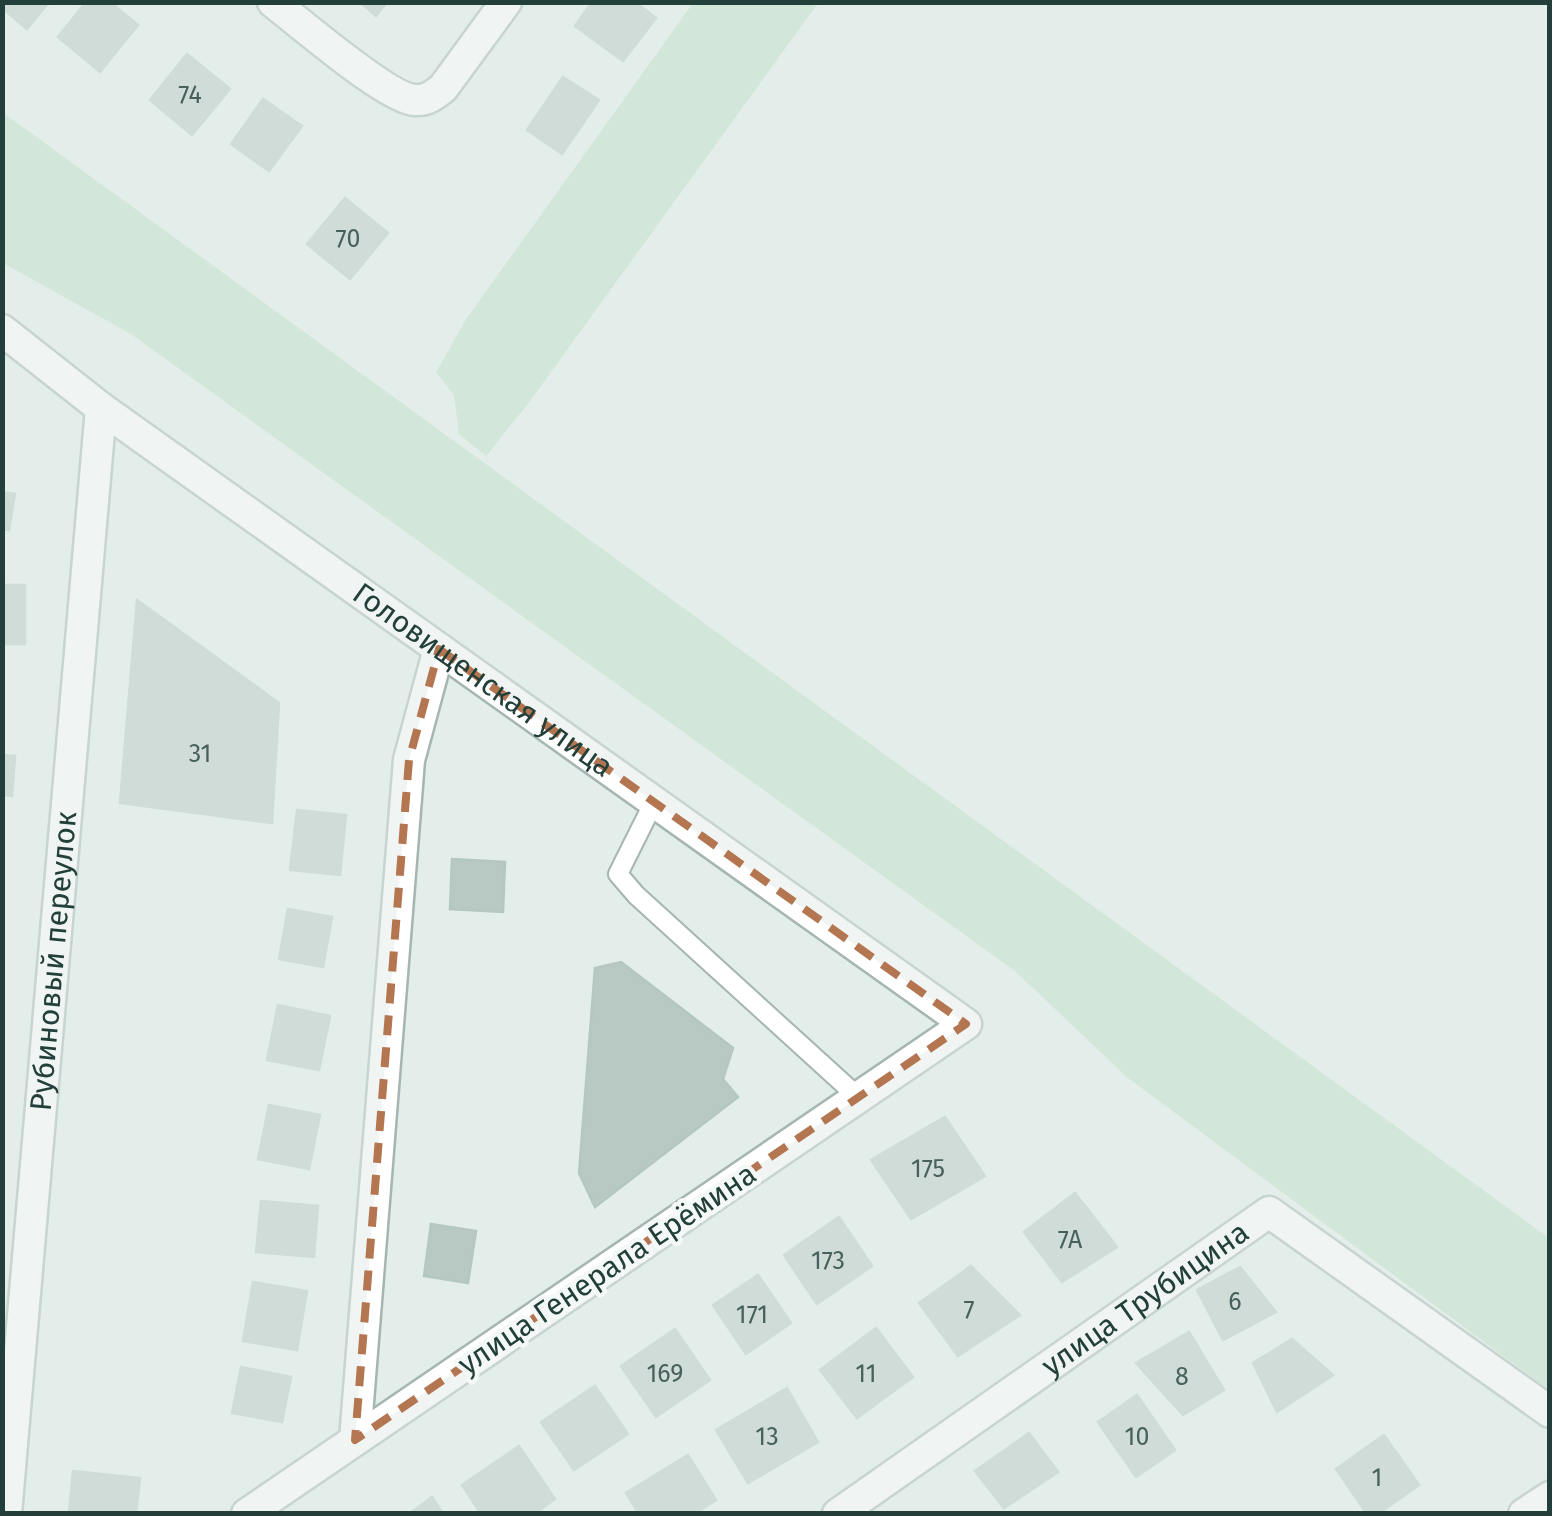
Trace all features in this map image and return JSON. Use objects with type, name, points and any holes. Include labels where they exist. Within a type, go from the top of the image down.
[{"type":"street","points":[[273,2],[388,90],[412,101],[429,98],[443,88],[506,2]]},
{"type":"street","name":"Головищенская улица","points":[[2,330],[101,408],[966,1024]]},
{"type":"street","name":"Рубиновый переулок","points":[[6,1514],[101,408]]},
{"type":"street","points":[[355,1440],[409,760],[439,649]]},
{"type":"street","name":"улица Генерала Ерёмина","points":[[247,1514],[966,1024]]},
{"type":"street","name":"улица Трубицина","points":[[838,1514],[1269,1212],[1550,1412]]},
{"type":"street","points":[[1524,1514],[1550,1497]]},
{"type":"lane","points":[[654,802],[618,874],[636,895],[858,1097]]},
{"type":"highlighted area","points":[[439,649],[966,1024],[355,1440],[409,760]]},
{"type":"green space","points":[[693,3],[818,3],[486,456],[459,434],[454,395],[436,372],[467,318]]},
{"type":"green space","points":[[2,112],[1549,1238],[1549,1390],[1128,1078],[1015,971],[131,334],[3,263]]},
{"type":"building","points":[[2,2],[49,2],[27,29],[2,8]]},
{"type":"building","points":[[86,2],[110,2],[138,25],[100,72],[58,37]]},
{"type":"building","points":[[360,2],[387,2],[376,16]]},
{"type":"building","points":[[592,2],[635,2],[656,18],[623,61],[575,26]]},
{"type":"building","points":[[187,54],[230,89],[192,135],[150,100]]},
{"type":"building","points":[[563,77],[599,100],[562,154],[527,130]]},
{"type":"building","points":[[263,99],[302,126],[269,171],[231,144]]},
{"type":"building","points":[[345,198],[388,233],[350,279],[307,244]]},
{"type":"building","points":[[2,492],[15,494],[9,530],[2,529]]},
{"type":"building","points":[[2,585],[25,585],[25,644],[2,644]]},
{"type":"building","points":[[137,600],[279,703],[272,823],[120,803]]},
{"type":"building","points":[[2,755],[15,756],[12,796],[2,795]]},
{"type":"building","points":[[297,810],[346,815],[340,875],[290,870]]},
{"type":"building","points":[[452,859],[505,862],[503,912],[450,909]]},
{"type":"building","points":[[288,909],[332,917],[323,967],[279,959]]},
{"type":"building","points":[[621,962],[733,1048],[723,1079],[738,1097],[595,1207],[579,1173],[595,968]]},
{"type":"building","points":[[278,1005],[330,1016],[319,1070],[267,1060]]},
{"type":"building","points":[[269,1105],[320,1115],[309,1169],[258,1159]]},
{"type":"building","points":[[945,1117],[985,1176],[911,1219],[871,1160]]},
{"type":"building","points":[[1075,1193],[1117,1247],[1062,1282],[1024,1232]]},
{"type":"building","points":[[261,1201],[318,1206],[314,1257],[256,1252]]},
{"type":"building","points":[[839,1217],[872,1266],[817,1304],[784,1255]]},
{"type":"building","points":[[431,1224],[476,1231],[468,1283],[424,1276]]},
{"type":"building","points":[[971,1266],[1020,1315],[958,1356],[919,1303]]},
{"type":"building","points":[[1240,1267],[1276,1312],[1223,1340],[1197,1290]]},
{"type":"building","points":[[758,1275],[791,1323],[746,1354],[713,1305]]},
{"type":"building","points":[[253,1282],[307,1291],[297,1350],[243,1341]]},
{"type":"building","points":[[876,1328],[913,1377],[857,1418],[820,1370]]},
{"type":"building","points":[[675,1329],[710,1380],[656,1417],[621,1366]]},
{"type":"building","points":[[1189,1332],[1224,1390],[1183,1415],[1136,1363]]},
{"type":"building","points":[[1292,1339],[1333,1375],[1277,1412],[1253,1363]]},
{"type":"building","points":[[241,1367],[291,1377],[282,1422],[232,1413]]},
{"type":"building","points":[[595,1386],[628,1434],[574,1470],[541,1422]]},
{"type":"building","points":[[787,1388],[818,1442],[748,1483],[716,1430]]},
{"type":"building","points":[[1137,1395],[1175,1450],[1136,1477],[1098,1422]]},
{"type":"building","points":[[1029,1433],[1058,1472],[1004,1508],[975,1471]]},
{"type":"building","points":[[1384,1435],[1419,1485],[1378,1514],[1367,1514],[1336,1469]]},
{"type":"building","points":[[519,1446],[555,1499],[534,1514],[481,1514],[462,1485]]},
{"type":"building","points":[[688,1455],[716,1500],[694,1514],[639,1514],[626,1493]]},
{"type":"building","points":[[73,1471],[140,1478],[136,1514],[69,1514]]},
{"type":"building","points":[[432,1497],[443,1514],[409,1514]]}]
